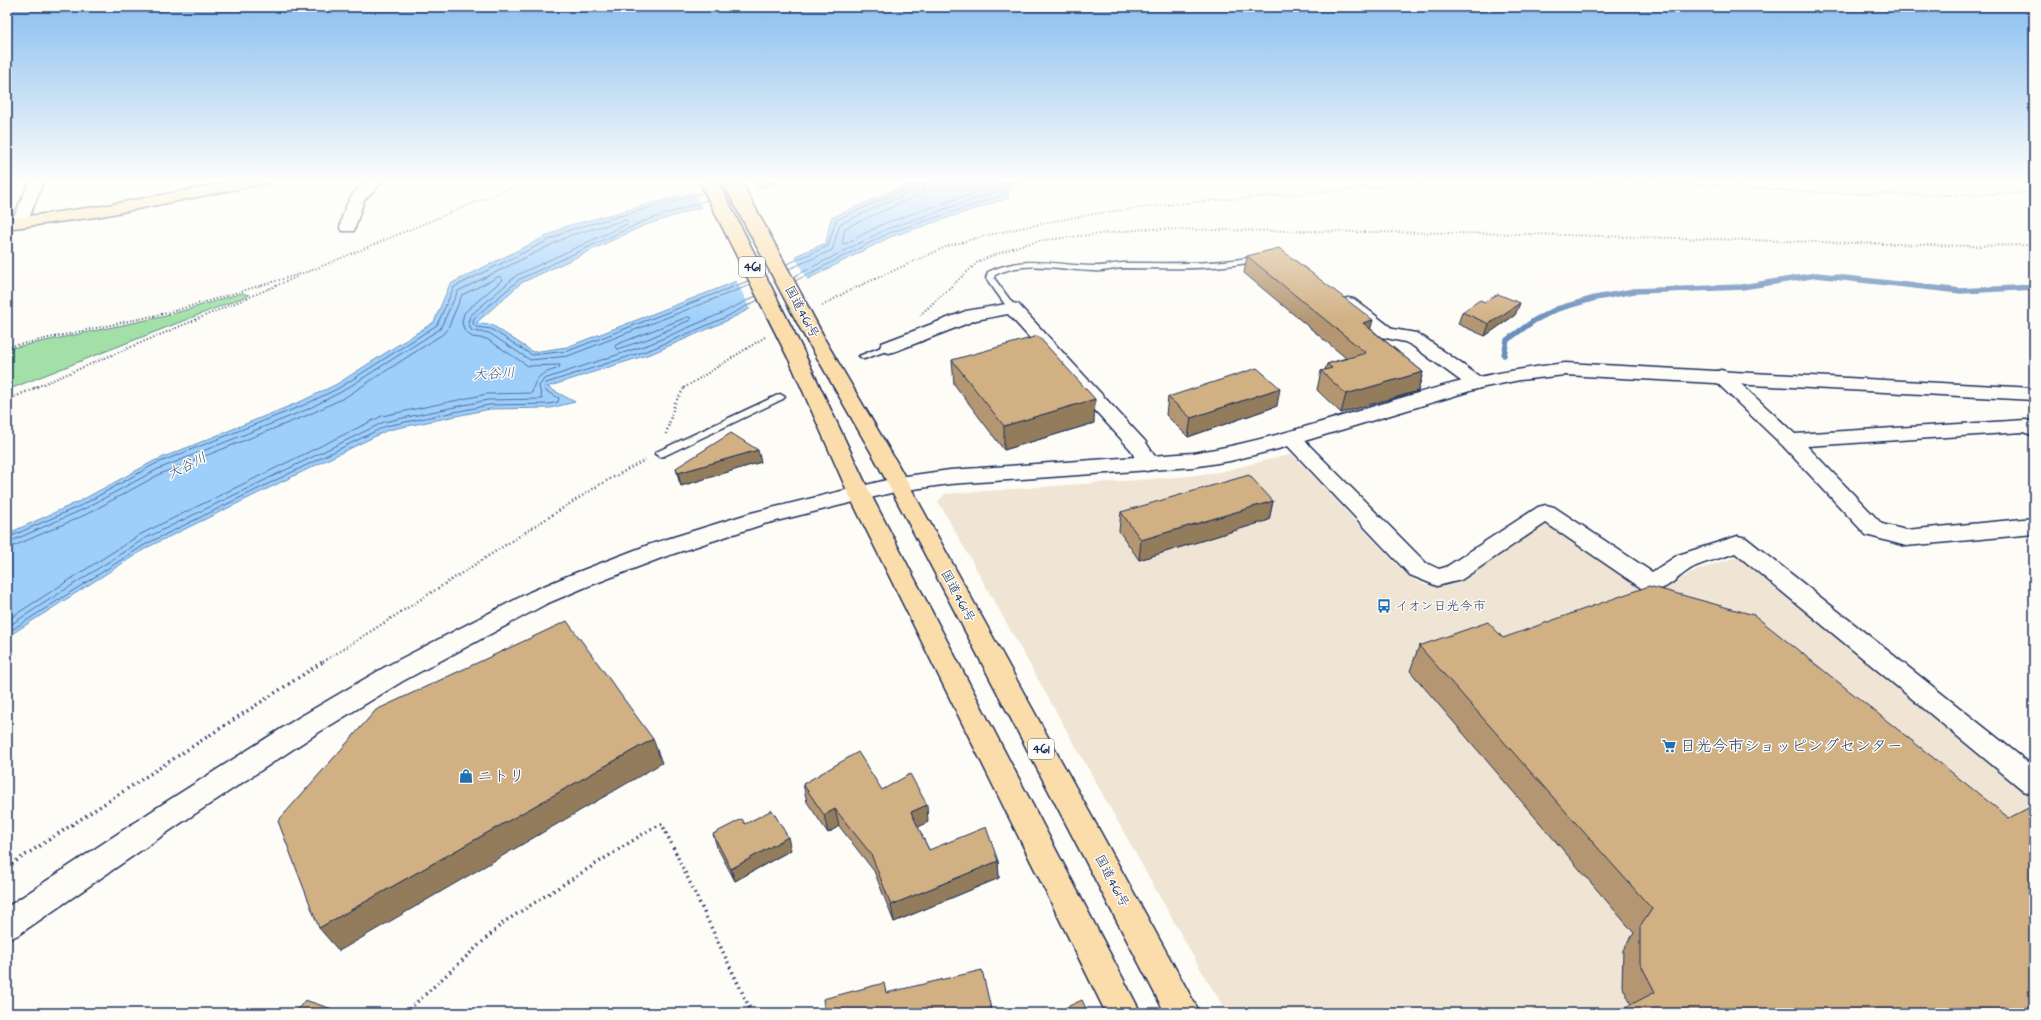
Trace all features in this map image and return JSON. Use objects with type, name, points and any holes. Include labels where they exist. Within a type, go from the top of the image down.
[{"type":"main road","name":"国道461号","points":[[732,228],[796,355],[859,493],[1124,1013]]},
{"type":"main road","name":"国道461号","points":[[756,228],[816,340],[899,484],[1183,1013]]},
{"type":"street","points":[[1333,292],[1387,333],[1410,338],[1419,342],[1476,383]]},
{"type":"street","points":[[889,347],[972,315],[1012,308],[1138,446],[1144,454],[1147,464]]},
{"type":"street","points":[[7,925],[168,816],[307,726],[394,674],[494,620],[578,581],[656,551],[759,518],[899,484],[950,477],[1147,464],[1193,460],[1230,454],[1291,438],[1476,383],[1520,374],[1565,369],[1721,376],[2034,394]]},
{"type":"street","points":[[1721,376],[1790,441],[1874,530],[1906,538],[2034,526]]},
{"type":"street","points":[[1790,441],[2026,426],[2034,430]]},
{"type":"street","points":[[1291,438],[1418,569],[1437,578],[1452,574],[1546,512],[1652,584],[1686,561],[1738,544],[2034,783]]},
{"type":"lane","points":[[1012,308],[990,278],[991,274],[998,269],[1014,265],[1043,264],[1096,269],[1124,266],[1189,267],[1243,262],[1268,256]]},
{"type":"lane","points":[[864,356],[889,347]]},
{"type":"lane","points":[[660,454],[780,397]]},
{"type":"path","points":[[7,400],[414,228]]},
{"type":"path","points":[[818,307],[846,292],[948,246],[1026,228]]},
{"type":"path","points":[[916,318],[973,266],[986,257],[1018,246],[1044,240],[1144,229],[1527,234],[1968,246],[2034,245]]},
{"type":"path","points":[[7,347],[167,313],[310,271]]},
{"type":"path","points":[[7,867],[592,489],[638,463],[660,454],[675,403],[684,388],[704,374],[770,334]]},
{"type":"path","points":[[405,1013],[476,946],[504,922],[651,829],[662,824],[752,1013]]},
{"type":"shaded area","points":[[1292,454],[1401,569],[1413,579],[1424,584],[1438,587],[1449,585],[1463,578],[1534,524],[1552,527],[1652,593],[1700,569],[1740,556],[2034,793],[2034,1013],[1228,1013],[1206,979],[938,501],[945,494],[1178,477],[1219,472]]},
{"type":"green space","points":[[242,293],[249,295],[7,390],[7,349],[166,316]]},
{"type":"water","name":"大谷川","points":[[564,228],[640,228],[521,283],[476,323],[492,325],[533,352],[567,347],[722,287],[826,243],[829,228],[918,228],[890,237],[726,321],[653,353],[547,387],[575,402],[550,408],[490,409],[388,430],[148,547],[7,637],[7,534],[80,501],[154,461],[302,401],[337,384],[434,322],[450,284]]},
{"type":"pier","points":[[794,255],[808,281],[751,311],[736,280]]},
{"type":"building","points":[[1279,248],[1373,320],[1363,323],[1423,372],[1346,394],[1321,371],[1332,368],[1327,364],[1366,353],[1247,256]]},
{"type":"building","points":[[1498,294],[1520,303],[1489,324],[1462,312],[1480,300],[1485,302]]},
{"type":"building","points":[[1038,336],[1095,399],[1004,426],[952,360]]},
{"type":"building","points":[[1257,368],[1280,388],[1191,418],[1168,397]]},
{"type":"building","points":[[731,433],[758,450],[678,473],[676,468]]},
{"type":"building","points":[[1249,475],[1273,501],[1141,540],[1121,512]]},
{"type":"building","name":"日光今市ショッピングセンター","points":[[1649,586],[1754,615],[2009,818],[2034,805],[2034,1013],[1615,1013],[1655,992],[1640,963],[1640,927],[1652,909],[1419,646],[1488,622],[1503,638]]},
{"type":"building","points":[[567,621],[653,739],[319,928],[278,821],[376,710]]},
{"type":"building","points":[[858,752],[882,790],[910,774],[927,805],[911,812],[929,850],[986,827],[998,861],[891,905],[871,854],[835,809],[824,815],[803,784]]},
{"type":"building","points":[[772,810],[788,837],[731,869],[713,834],[742,819],[745,824]]},
{"type":"building","points":[[982,970],[992,1013],[825,1013],[823,999],[884,983],[886,993]]},
{"type":"building","points":[[305,1000],[332,1009],[329,1013],[295,1013]]},
{"type":"building","points":[[1082,1000],[1088,1013],[1054,1013]]},
{"type":"waterway","points":[[1504,355],[1507,340],[1535,320],[1557,309],[1595,298],[1634,291],[1742,287],[1817,275],[1961,291],[2034,287]]},
{"type":"place","name":"イオン日光今市","points":[[1384,606]]},
{"type":"place","name":"日光今市ショッピングセンター","points":[[1669,746]]},
{"type":"place","name":"ニトリ","points":[[466,776]]}]
